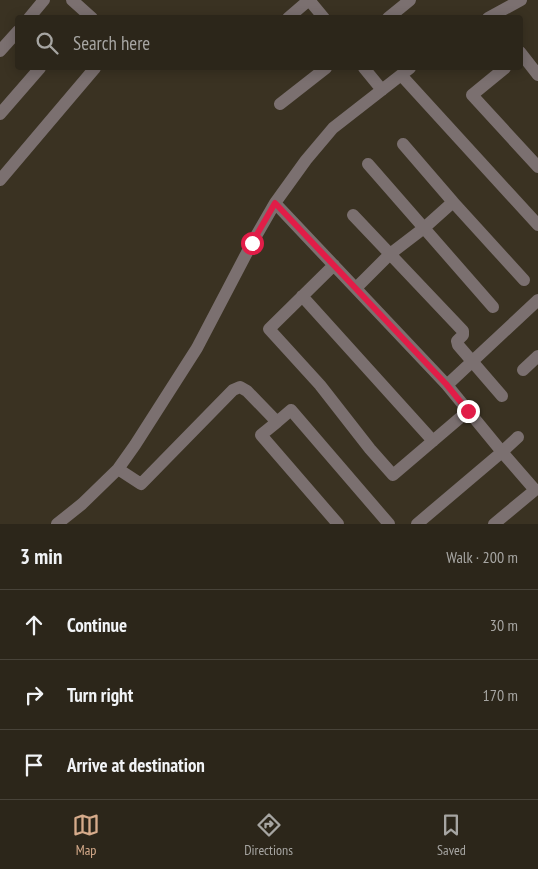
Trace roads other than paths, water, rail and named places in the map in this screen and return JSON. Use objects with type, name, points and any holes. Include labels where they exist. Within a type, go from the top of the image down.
[{"type":"street","points":[[32,15],[44,0]]},
{"type":"street","points":[[72,0],[86,15]]},
{"type":"street","points":[[292,15],[309,0],[322,15]]},
{"type":"street","points":[[392,15],[410,0]]},
{"type":"street","points":[[494,15],[506,4],[521,0]]},
{"type":"street","points":[[0,51],[15,34]]},
{"type":"street","points":[[523,56],[538,75]]},
{"type":"street","points":[[0,114],[38,70]]},
{"type":"street","points":[[0,180],[93,70]]},
{"type":"street","points":[[280,104],[323,70]]},
{"type":"street","points":[[366,70],[382,90]]},
{"type":"street","points":[[503,70],[472,95],[538,167]]},
{"type":"street","points":[[57,524],[82,504],[118,469],[136,445],[197,348],[275,203],[306,160],[333,128],[405,71],[538,225]]},
{"type":"street","points":[[403,144],[524,280]]},
{"type":"street","points":[[368,164],[493,306]]},
{"type":"street","points":[[356,288],[390,254],[424,228],[453,202]]},
{"type":"street","points":[[275,203],[446,384],[502,452],[537,490],[494,524]]},
{"type":"street","points":[[353,215],[462,332],[463,335],[457,343],[502,396]]},
{"type":"street","points":[[334,265],[269,330],[320,385],[393,475],[468,411]]},
{"type":"street","points":[[302,296],[433,441]]},
{"type":"street","points":[[446,384],[538,300]]},
{"type":"street","points":[[523,370],[538,356]]},
{"type":"street","points":[[118,469],[141,484],[233,390],[240,387],[247,390],[277,422]]},
{"type":"street","points":[[338,524],[261,435],[291,410],[389,524]]},
{"type":"street","points":[[417,524],[518,437]]}]
